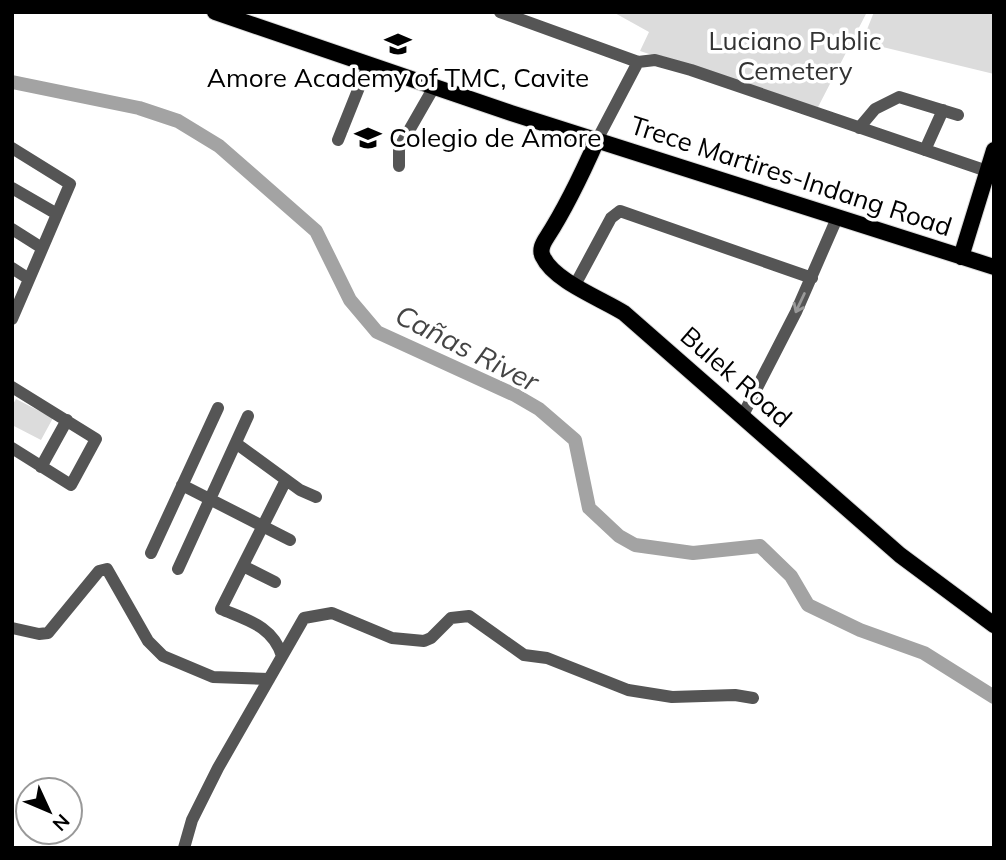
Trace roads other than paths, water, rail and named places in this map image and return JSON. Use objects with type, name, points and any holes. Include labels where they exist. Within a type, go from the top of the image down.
[{"type":"main road","name":"Trece Martires-Indang Road","points":[[215,12],[434,87],[994,267]]},
{"type":"main road","name":"Bulek Road","points":[[597,140],[562,216],[541,248],[544,260],[575,285],[624,313],[900,555],[994,625]]},
{"type":"main road","points":[[961,257],[994,150]]},
{"type":"street","points":[[500,12],[638,62],[655,60],[691,70],[987,171]]},
{"type":"street","points":[[597,140],[638,62]]},
{"type":"street","points":[[338,140],[368,65]]},
{"type":"street","points":[[399,166],[399,148],[434,87]]},
{"type":"street","points":[[859,128],[875,109],[899,97],[958,115]]},
{"type":"street","points":[[925,150],[943,110]]},
{"type":"street","points":[[12,148],[69,184],[13,312]]},
{"type":"street","points":[[12,188],[57,214]]},
{"type":"street","points":[[575,285],[611,218],[620,211],[812,278]]},
{"type":"street","points":[[743,415],[812,278],[837,218]]},
{"type":"street","points":[[12,229],[42,248]]},
{"type":"street","points":[[12,268],[29,279]]},
{"type":"street","points":[[12,387],[95,437],[96,441],[74,483],[70,485],[12,448]]},
{"type":"street","points":[[151,553],[218,408]]},
{"type":"street","points":[[177,569],[248,416]]},
{"type":"street","points":[[41,467],[67,420]]},
{"type":"street","points":[[237,444],[286,480],[316,497]]},
{"type":"street","points":[[282,656],[278,642],[266,630],[221,609],[286,480]]},
{"type":"street","points":[[182,485],[211,497],[290,540]]},
{"type":"street","points":[[243,566],[275,582]]},
{"type":"street","points":[[12,628],[39,634],[48,633],[99,571],[107,569],[148,642],[163,656],[213,677],[269,679]]},
{"type":"street","points":[[184,848],[192,820],[218,768],[299,622],[320,614],[332,613],[392,638],[424,641],[431,638],[452,618],[469,616],[524,655],[547,657],[628,690],[672,696],[735,695],[753,698]]},
{"type":"waterway","name":"Cañas River","points":[[12,82],[139,108],[178,121],[219,146],[316,231],[350,300],[377,332],[515,395],[539,409],[575,440],[589,508],[619,536],[635,545],[693,553],[760,546],[791,576],[808,605],[860,630],[924,653],[994,697]]},
{"type":"place","name":"Amore Academy of TMC, Cavite","points":[[398,44]]},
{"type":"place","name":"Colegio de Amore","points":[[368,138]]},
{"type":"park label","name":"Luciano Public Cemetery","points":[[795,56]]}]
